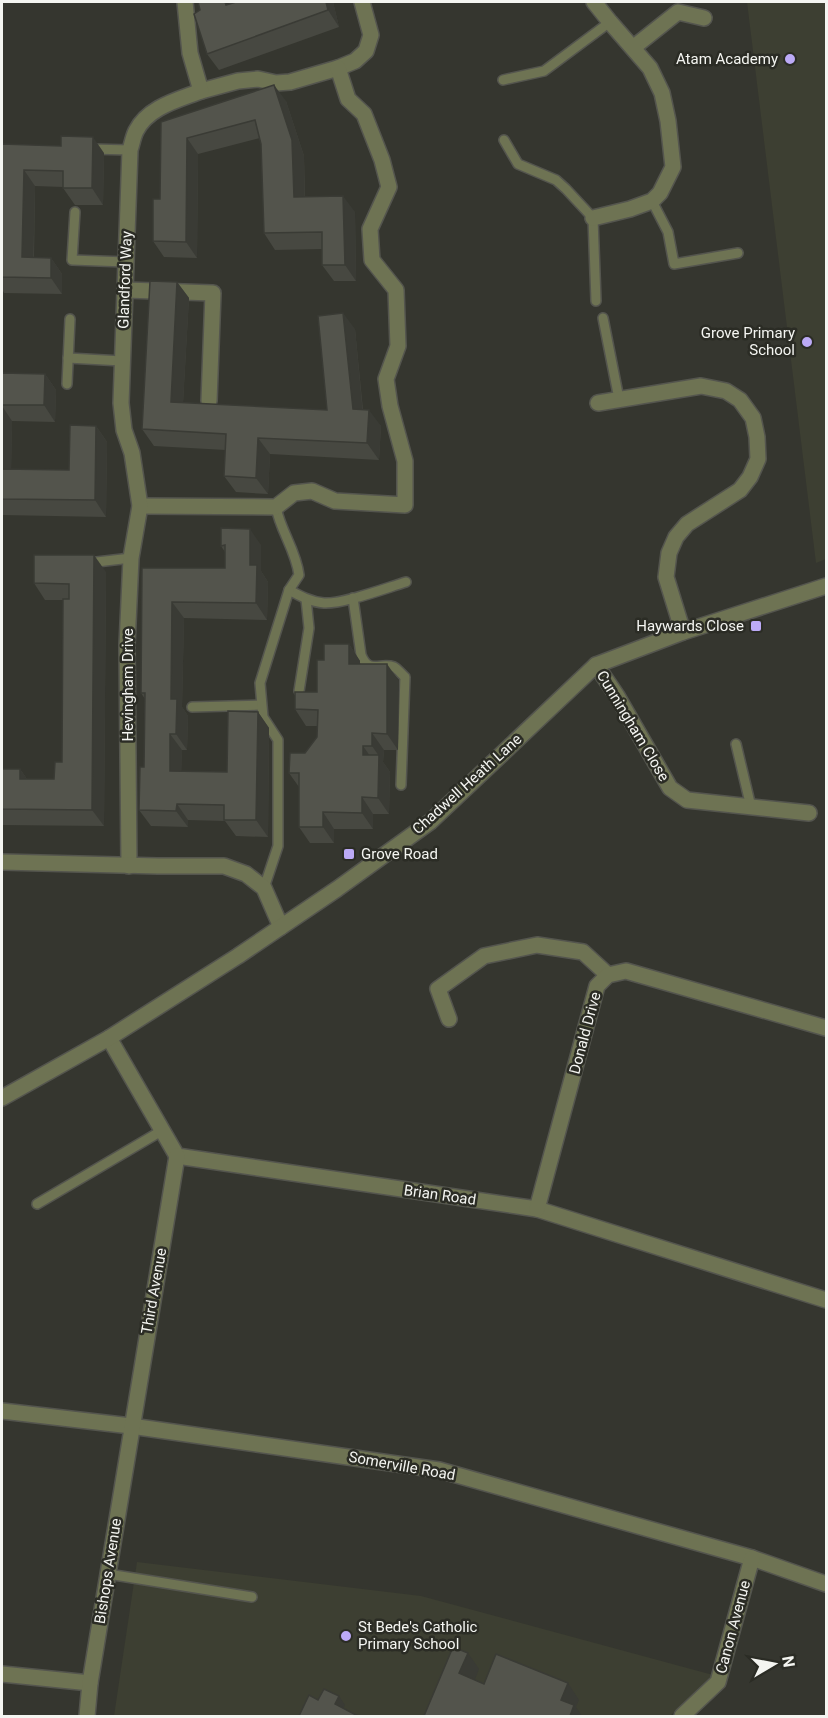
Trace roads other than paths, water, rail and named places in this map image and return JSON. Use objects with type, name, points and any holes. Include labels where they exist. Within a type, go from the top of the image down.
[{"type":"street","points":[[185,2],[190,53],[201,91]]},
{"type":"street","name":"Glandford Way","points":[[140,506],[132,453],[124,430],[121,403],[130,150],[136,130],[147,116],[167,104],[201,91],[238,81],[258,79],[276,83],[290,82],[355,62],[366,51],[371,35],[362,2]]},
{"type":"street","points":[[593,218],[630,210],[652,201],[660,192],[673,167],[668,121],[662,93],[650,68],[594,2]]},
{"type":"street","points":[[634,47],[678,12],[704,18]]},
{"type":"street","points":[[140,506],[276,507],[294,493],[312,491],[335,501],[405,505],[405,461],[390,406],[386,379],[398,346],[396,290],[372,260],[370,229],[390,187],[364,114],[348,99],[338,68]]},
{"type":"street","points":[[126,290],[213,293],[208,401]]},
{"type":"street","points":[[598,403],[701,386],[726,390],[740,400],[753,418],[758,459],[750,477],[740,490],[687,524],[676,537],[669,553],[666,577],[683,632]]},
{"type":"street","name":"Hevingham Drive","points":[[129,866],[127,645],[130,558],[140,506]]},
{"type":"street","name":"Chadwell Heath Lane","points":[[2,1098],[109,1038],[238,956],[430,822],[596,665],[683,632],[826,586]]},
{"type":"street","name":"Cunningham Close","points":[[596,665],[617,696],[670,788],[687,800],[808,813]]},
{"type":"street","points":[[2,862],[224,866],[246,874],[264,888],[281,927]]},
{"type":"street","points":[[449,1019],[438,989],[484,956],[537,945],[583,952],[609,975]]},
{"type":"street","name":"Donald Drive","points":[[537,1209],[597,986],[609,975],[626,971],[826,1028]]},
{"type":"street","points":[[109,1038],[177,1156]]},
{"type":"street","name":"Brian Road","points":[[177,1156],[537,1209],[826,1300]]},
{"type":"street","name":"Third Avenue","points":[[131,1426],[177,1156]]},
{"type":"street","name":"Somerville Road","points":[[2,1410],[439,1470],[752,1558],[826,1584]]},
{"type":"street","name":"Bishops Avenue","points":[[87,1716],[90,1683],[131,1426]]},
{"type":"street","name":"Canon Avenue","points":[[682,1716],[718,1682],[752,1558]]},
{"type":"street","points":[[2,1674],[90,1683]]},
{"type":"lane","points":[[503,80],[544,71],[609,22]]},
{"type":"lane","points":[[504,140],[518,164],[556,180],[593,218],[596,302]]},
{"type":"lane","points":[[78,149],[130,150]]},
{"type":"lane","points":[[652,201],[668,232],[674,264],[738,253]]},
{"type":"lane","points":[[75,212],[72,260],[126,262]]},
{"type":"lane","points":[[603,318],[619,399]]},
{"type":"lane","points":[[67,384],[70,319]]},
{"type":"lane","points":[[68,358],[122,361]]},
{"type":"lane","points":[[264,888],[278,846],[278,740],[263,717],[260,683],[289,590],[299,574],[298,562],[276,507]]},
{"type":"lane","points":[[78,564],[130,558]]},
{"type":"lane","points":[[289,590],[306,599],[326,603],[353,598],[406,582]]},
{"type":"lane","points":[[353,598],[364,663],[371,666],[394,667],[405,677],[401,785]]},
{"type":"lane","points":[[299,691],[309,628],[306,599]]},
{"type":"lane","points":[[192,707],[261,705]]},
{"type":"lane","points":[[736,744],[751,807]]},
{"type":"lane","points":[[37,1204],[163,1130]]},
{"type":"lane","points":[[108,1574],[252,1597]]},
{"type":"place","name":"Atam Academy","points":[[790,59]]},
{"type":"place","name":"Grove Primary School","points":[[807,342]]},
{"type":"place","name":"Haywards Close","points":[[756,626]]},
{"type":"place","name":"Grove Road","points":[[349,854]]},
{"type":"place","name":"St Bede's Catholic Primary School","points":[[346,1636]]}]
